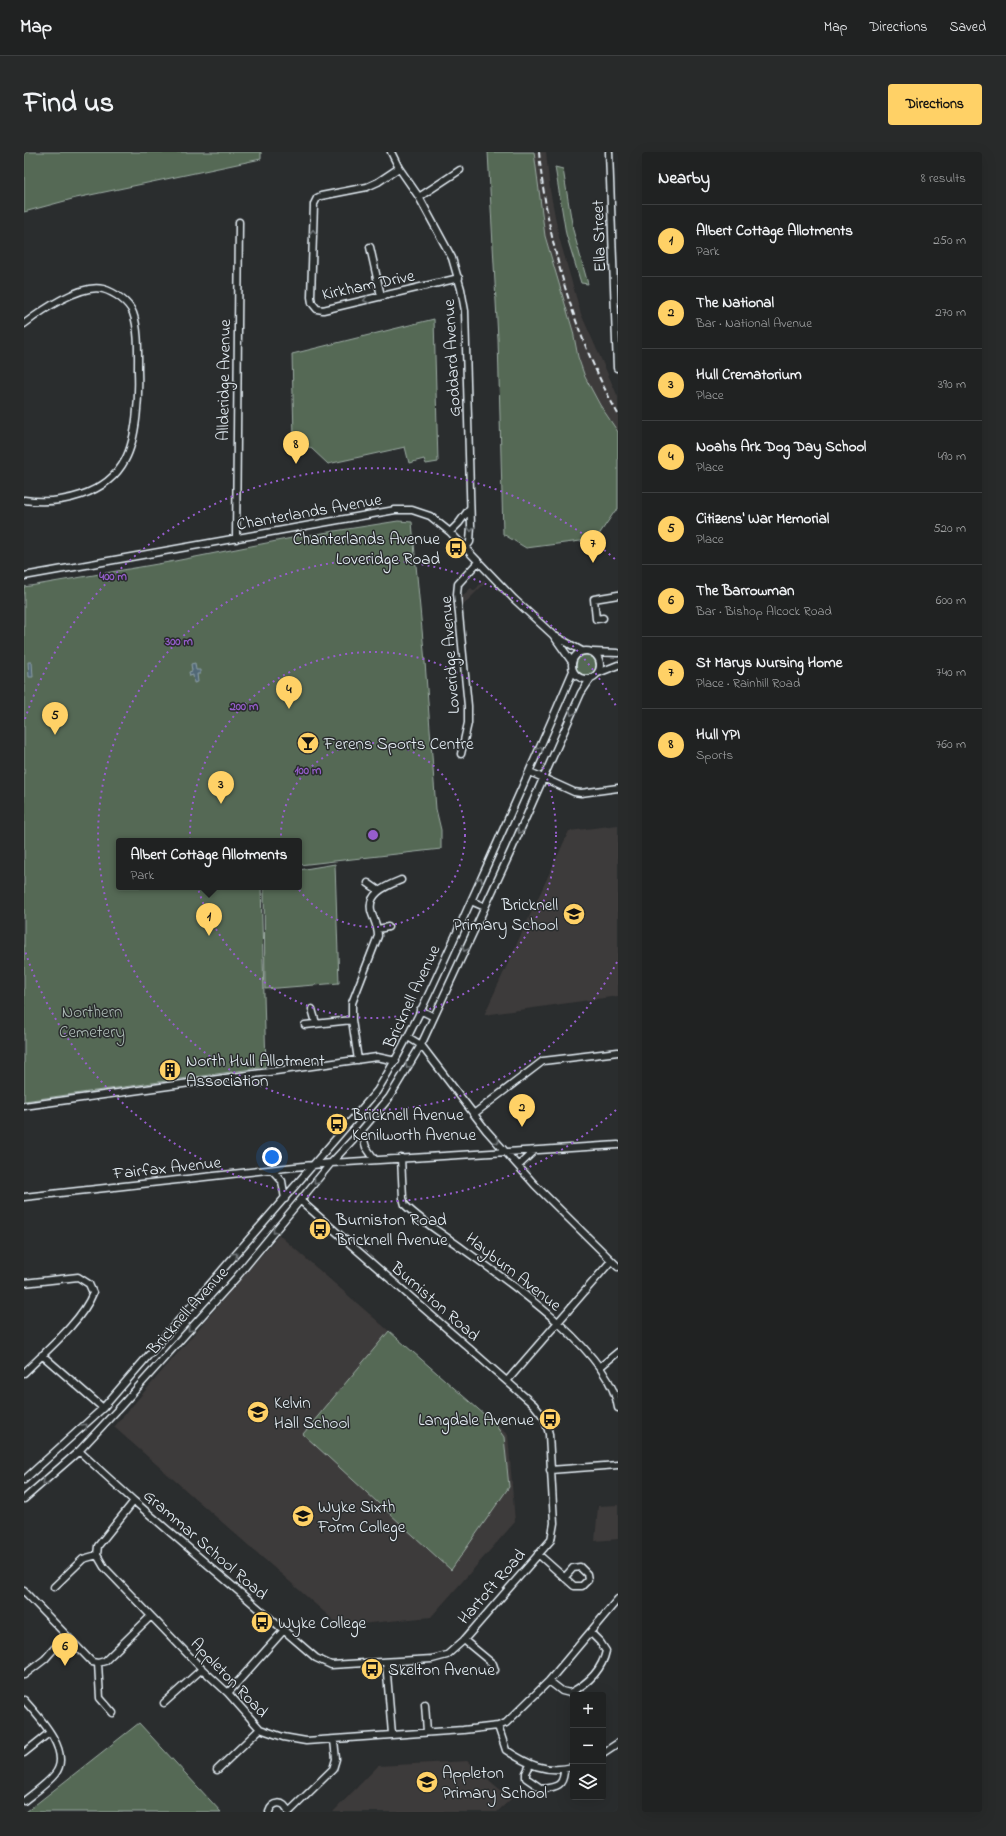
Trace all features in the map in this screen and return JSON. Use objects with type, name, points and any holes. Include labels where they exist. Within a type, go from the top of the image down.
[{"type":"street","name":"Goddard Avenue","points":[[391,152],[399,168],[419,197],[452,258],[459,278],[465,311],[470,508],[470,542],[465,548]]},
{"type":"street","name":"Ella Street","points":[[609,152],[617,352],[616,368]]},
{"type":"street","name":"Kirkham Drive","points":[[399,168],[367,187],[316,198],[314,204],[312,303],[317,310],[324,310],[459,278]]},
{"type":"street","points":[[419,197],[460,170]]},
{"type":"street","name":"Allderidge Avenue","points":[[236,539],[239,222]]},
{"type":"street","points":[[370,247],[381,296]]},
{"type":"street","points":[[24,324],[57,302],[86,290],[104,289],[124,301],[133,313],[139,392],[133,434],[125,460],[111,479],[76,497],[55,501],[24,500]]},
{"type":"street","points":[[450,532],[470,508]]},
{"type":"street","name":"Chanterlands Avenue","points":[[24,576],[395,510],[412,510],[430,516],[450,532],[514,599],[553,635],[572,662]]},
{"type":"street","name":"Loveridge Avenue","points":[[461,754],[468,723],[468,706],[458,584],[478,562]]},
{"type":"street","points":[[603,618],[596,619],[594,599],[618,595]]},
{"type":"street","name":"Chanterlands Avenue","points":[[553,635],[582,651]]},
{"type":"street","points":[[618,652],[582,651],[576,655],[572,662],[573,671],[584,679],[591,678],[598,673],[618,665]]},
{"type":"street","points":[[593,652],[598,657],[600,666],[598,673]]},
{"type":"street","name":"Bricknell Avenue","points":[[24,1480],[103,1408],[314,1166],[377,1091],[396,1061],[408,1037],[472,901],[530,772],[573,671]]},
{"type":"street","name":"Bricknell Avenue","points":[[24,1499],[79,1450],[121,1406],[236,1278],[331,1164],[389,1098],[421,1045],[485,908],[581,693],[591,678]]},
{"type":"street","points":[[530,772],[574,792],[581,793],[618,788]]},
{"type":"street","points":[[358,1060],[352,1020],[352,1003],[378,936],[378,929],[371,912],[371,901],[378,890],[401,880]]},
{"type":"street","points":[[368,883],[378,890]]},
{"type":"street","points":[[472,901],[485,908]]},
{"type":"street","points":[[378,929],[388,927]]},
{"type":"street","points":[[312,1009],[316,1023]]},
{"type":"street","points":[[420,1010],[434,1017]]},
{"type":"street","points":[[305,1025],[352,1020]]},
{"type":"street","points":[[408,1037],[421,1045],[475,1113],[486,1130],[535,1185],[618,1267]]},
{"type":"street","points":[[475,1113],[543,1061],[618,1052]]},
{"type":"street","points":[[24,1106],[358,1060],[377,1058],[396,1061]]},
{"type":"street","points":[[377,1091],[389,1098]]},
{"type":"street","points":[[361,1131],[366,1146],[375,1160]]},
{"type":"street","name":"Fairfax Avenue","points":[[24,1197],[375,1160],[533,1152],[618,1145]]},
{"type":"street","points":[[518,1166],[533,1152]]},
{"type":"street","name":"Hayburn Avenue","points":[[401,1158],[403,1198],[405,1205],[483,1264],[579,1342],[600,1367],[611,1384],[618,1404]]},
{"type":"street","points":[[272,1170],[282,1180],[285,1199]]},
{"type":"street","name":"Burniston Road","points":[[301,1201],[534,1405]]},
{"type":"street","points":[[507,1381],[556,1322],[611,1261]]},
{"type":"street","points":[[24,1283],[78,1277],[90,1284],[93,1293],[88,1305],[24,1373]]},
{"type":"street","points":[[600,1367],[618,1352]]},
{"type":"street","points":[[42,1355],[103,1408]]},
{"type":"street","points":[[144,1360],[154,1368]]},
{"type":"street","name":"Hartoft Road","points":[[316,1658],[331,1665],[432,1659],[447,1655],[464,1640],[550,1540],[554,1523],[549,1434],[545,1419],[534,1405]]},
{"type":"street","name":"Grammar School Road","points":[[79,1450],[134,1501],[316,1658]]},
{"type":"street","points":[[550,1470],[618,1465]]},
{"type":"street","points":[[54,1587],[83,1559],[97,1555],[98,1546],[134,1501]]},
{"type":"street","points":[[538,1554],[565,1577]]},
{"type":"street","name":"Appleton Road","points":[[97,1555],[104,1567],[202,1669],[228,1693],[260,1729],[284,1737],[306,1741],[498,1726],[506,1723],[549,1680],[618,1600]]},
{"type":"street","points":[[24,1591],[95,1663],[100,1698],[113,1714]]},
{"type":"street","points":[[95,1663],[105,1661],[151,1616]]},
{"type":"street","points":[[228,1693],[284,1630]]},
{"type":"street","points":[[549,1680],[562,1691],[570,1692],[581,1686],[592,1677],[604,1660],[606,1651],[591,1633]]},
{"type":"street","points":[[24,1675],[45,1659],[66,1635]]},
{"type":"street","points":[[464,1640],[493,1664],[495,1670]]},
{"type":"street","points":[[386,1662],[392,1734]]},
{"type":"street","points":[[164,1703],[202,1669]]},
{"type":"street","points":[[24,1700],[58,1746],[60,1758],[56,1774],[24,1801]]},
{"type":"street","points":[[425,1704],[427,1732]]},
{"type":"street","points":[[498,1726],[506,1750],[530,1765],[543,1768],[570,1768]]},
{"type":"street","points":[[217,1770],[260,1729]]},
{"type":"street","points":[[24,1753],[49,1733]]},
{"type":"street","points":[[269,1812],[274,1804],[280,1803],[285,1805],[289,1812],[310,1794],[333,1769],[336,1759],[334,1740]]},
{"type":"street","points":[[606,1751],[618,1743]]},
{"type":"street","points":[[530,1765],[526,1778],[542,1789],[559,1785],[564,1778],[564,1769]]},
{"type":"shaded area","points":[[534,152],[546,152],[550,190],[559,237],[581,314],[618,397],[618,432],[600,405],[585,377],[578,357],[573,331],[545,236]]},
{"type":"shaded area","points":[[484,580],[486,582],[462,606],[461,597],[471,588],[474,591]]},
{"type":"shaded area","name":"Bricknell Primary School","points":[[618,825],[618,996],[484,1015],[569,831]]},
{"type":"shaded area","points":[[279,1235],[508,1435],[515,1522],[431,1617],[340,1626],[114,1427]]},
{"type":"shaded area","points":[[618,1505],[618,1539],[595,1541],[598,1506]]},
{"type":"shaded area","name":"Appleton Primary School","points":[[467,1761],[511,1799],[497,1812],[333,1812],[378,1766]]},
{"type":"green space","points":[[24,152],[261,152],[261,159],[76,198],[24,212]]},
{"type":"green space","points":[[488,152],[534,152],[545,236],[573,331],[578,357],[585,377],[600,405],[618,432],[618,509],[615,511],[596,539],[526,548],[503,534],[498,339]]},
{"type":"green space","points":[[555,167],[563,169],[573,230],[588,284],[581,283],[566,234]]},
{"type":"green space","points":[[434,319],[438,462],[426,464],[424,459],[409,463],[405,447],[328,464],[312,449],[294,437],[292,354]]},
{"type":"green space","name":"Northern Cemetery","points":[[398,521],[412,522],[425,662],[436,809],[441,830],[441,849],[302,865],[302,838],[116,838],[116,890],[261,890],[266,1067],[24,1101],[24,587],[175,561],[297,537]]},
{"type":"green space","points":[[582,655],[590,655],[596,661],[596,669],[590,675],[582,675],[576,669],[576,661]]},
{"type":"green space","points":[[335,864],[339,983],[265,989],[264,890],[302,890],[302,870]]},
{"type":"green space","points":[[389,1331],[494,1423],[504,1437],[509,1487],[451,1570],[303,1434]]},
{"type":"green space","points":[[139,1723],[221,1812],[26,1812]]},
{"type":"water","points":[[28,662],[32,662],[33,677],[29,677]]},
{"type":"water","points":[[195,663],[196,670],[200,670],[200,674],[197,674],[198,682],[194,683],[193,675],[190,676],[189,672],[192,671],[191,664]]},
{"type":"railway","points":[[539,152],[549,220],[565,287],[588,352],[602,384],[618,414]]},
{"type":"place","name":"Hull YPI","points":[[296,464]]},
{"type":"place","name":"Chanterlands Avenue Loveridge Road","points":[[456,548]]},
{"type":"place","name":"St Marys Nursing Home","points":[[593,563]]},
{"type":"place","name":"Noahs Ark Dog Day School","points":[[289,709]]},
{"type":"place","name":"Citizens' War Memorial","points":[[55,735]]},
{"type":"place","name":"Ferens Sports Centre","points":[[308,743]]},
{"type":"place","name":"Hull Crematorium","points":[[221,804]]},
{"type":"place","name":"Bricknell Primary School","points":[[574,914]]},
{"type":"place","name":"Albert Cottage Allotments","points":[[209,936]]},
{"type":"place","name":"North Hull Allotment Association","points":[[170,1070]]},
{"type":"place","name":"Bricknell Avenue Kenilworth Avenue","points":[[337,1124]]},
{"type":"place","name":"The National","points":[[522,1127]]},
{"type":"place","name":"Burniston Road Bricknell Avenue","points":[[320,1229]]},
{"type":"place","name":"Kelvin Hall School","points":[[258,1412]]},
{"type":"place","name":"Langdale Avenue","points":[[550,1419]]},
{"type":"place","name":"Wyke Sixth Form College","points":[[303,1516]]},
{"type":"place","name":"Wyke College","points":[[262,1622]]},
{"type":"place","name":"The Barrowman","points":[[65,1666]]},
{"type":"place","name":"Skelton Avenue","points":[[372,1669]]},
{"type":"place","name":"Appleton Primary School","points":[[427,1782]]}]
